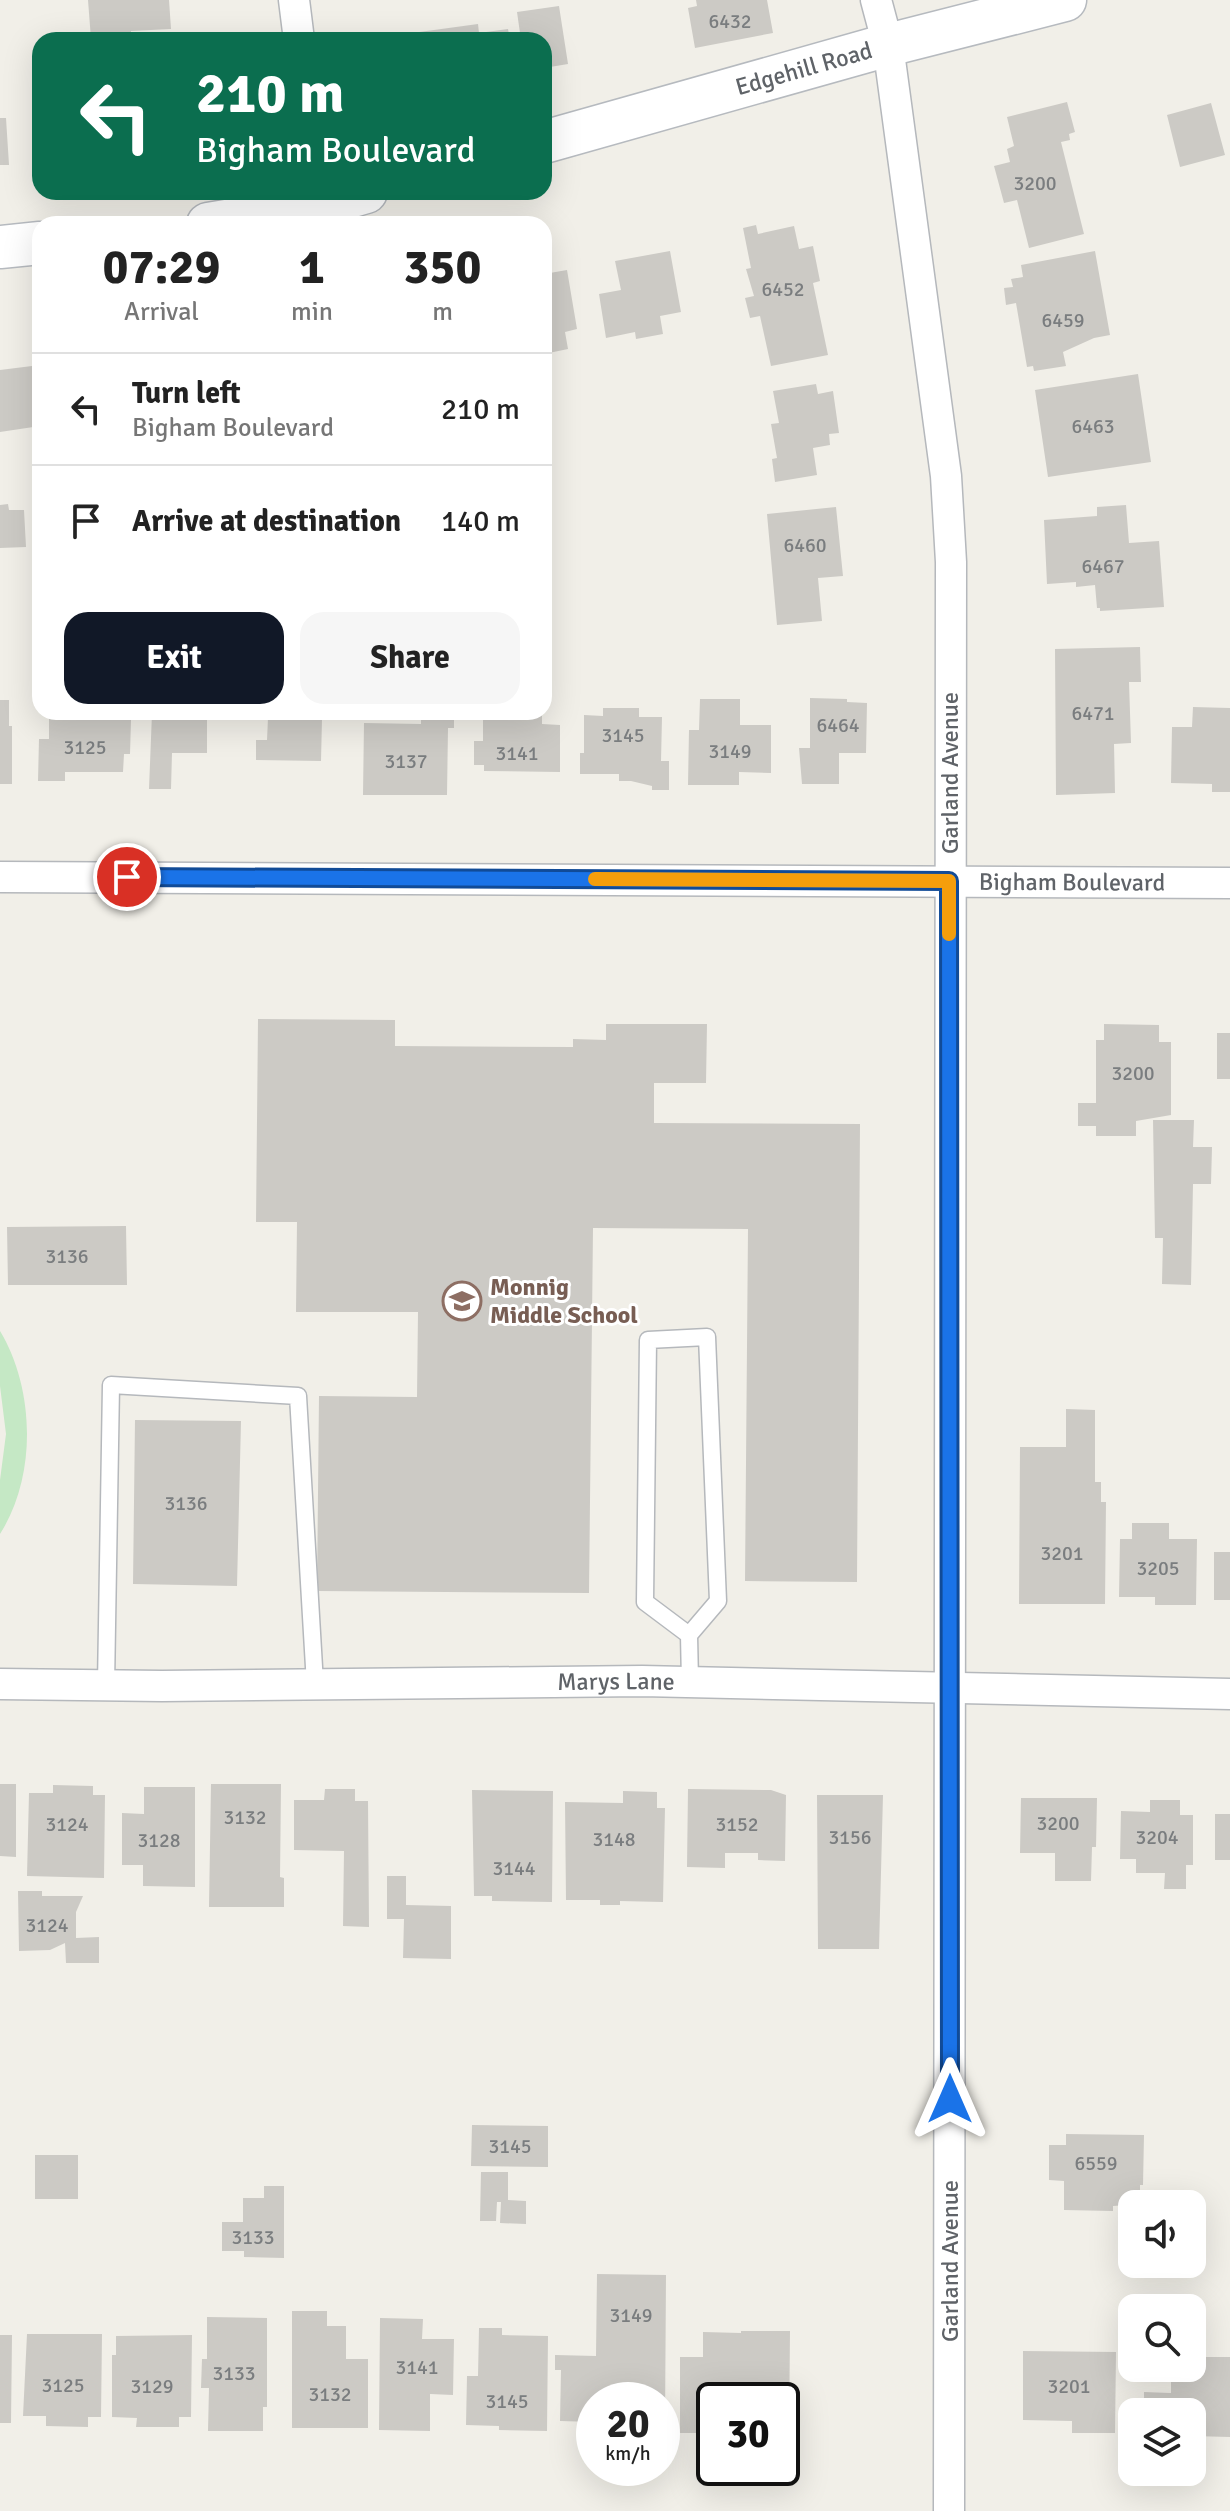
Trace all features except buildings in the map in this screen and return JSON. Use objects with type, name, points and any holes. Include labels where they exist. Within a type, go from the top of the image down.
[{"type":"street","points":[[294,0],[298,32]]},
{"type":"street","name":"Garland Avenue","points":[[876,0],[888,45],[946,476],[951,562],[949,2511]]},
{"type":"street","name":"Edgehill Road","points":[[552,140],[888,45],[1065,0]]},
{"type":"street","points":[[243,216],[313,200]]},
{"type":"street","points":[[0,247],[32,244]]},
{"type":"street","name":"Bigham Boulevard","points":[[0,877],[1230,883]]},
{"type":"street","name":"Marys Lane","points":[[0,1684],[690,1682],[1230,1694]]},
{"type":"lane","points":[[689,1635],[645,1602],[648,1340],[707,1337],[718,1601],[689,1635],[690,1682]]},
{"type":"lane","points":[[106,1685],[111,1385],[298,1396],[315,1684]]},
{"type":"green space","points":[[0,1331],[20,1379],[27,1432],[21,1486],[0,1534],[0,1480],[6,1434],[0,1386]]},
{"type":"slow traffic","points":[[595,879],[949,881],[949,934]]},
{"type":"place","name":"Monnig Middle School","points":[[462,1301]]},
{"type":"route","points":[[127,877],[949,881],[950,2099]]}]
